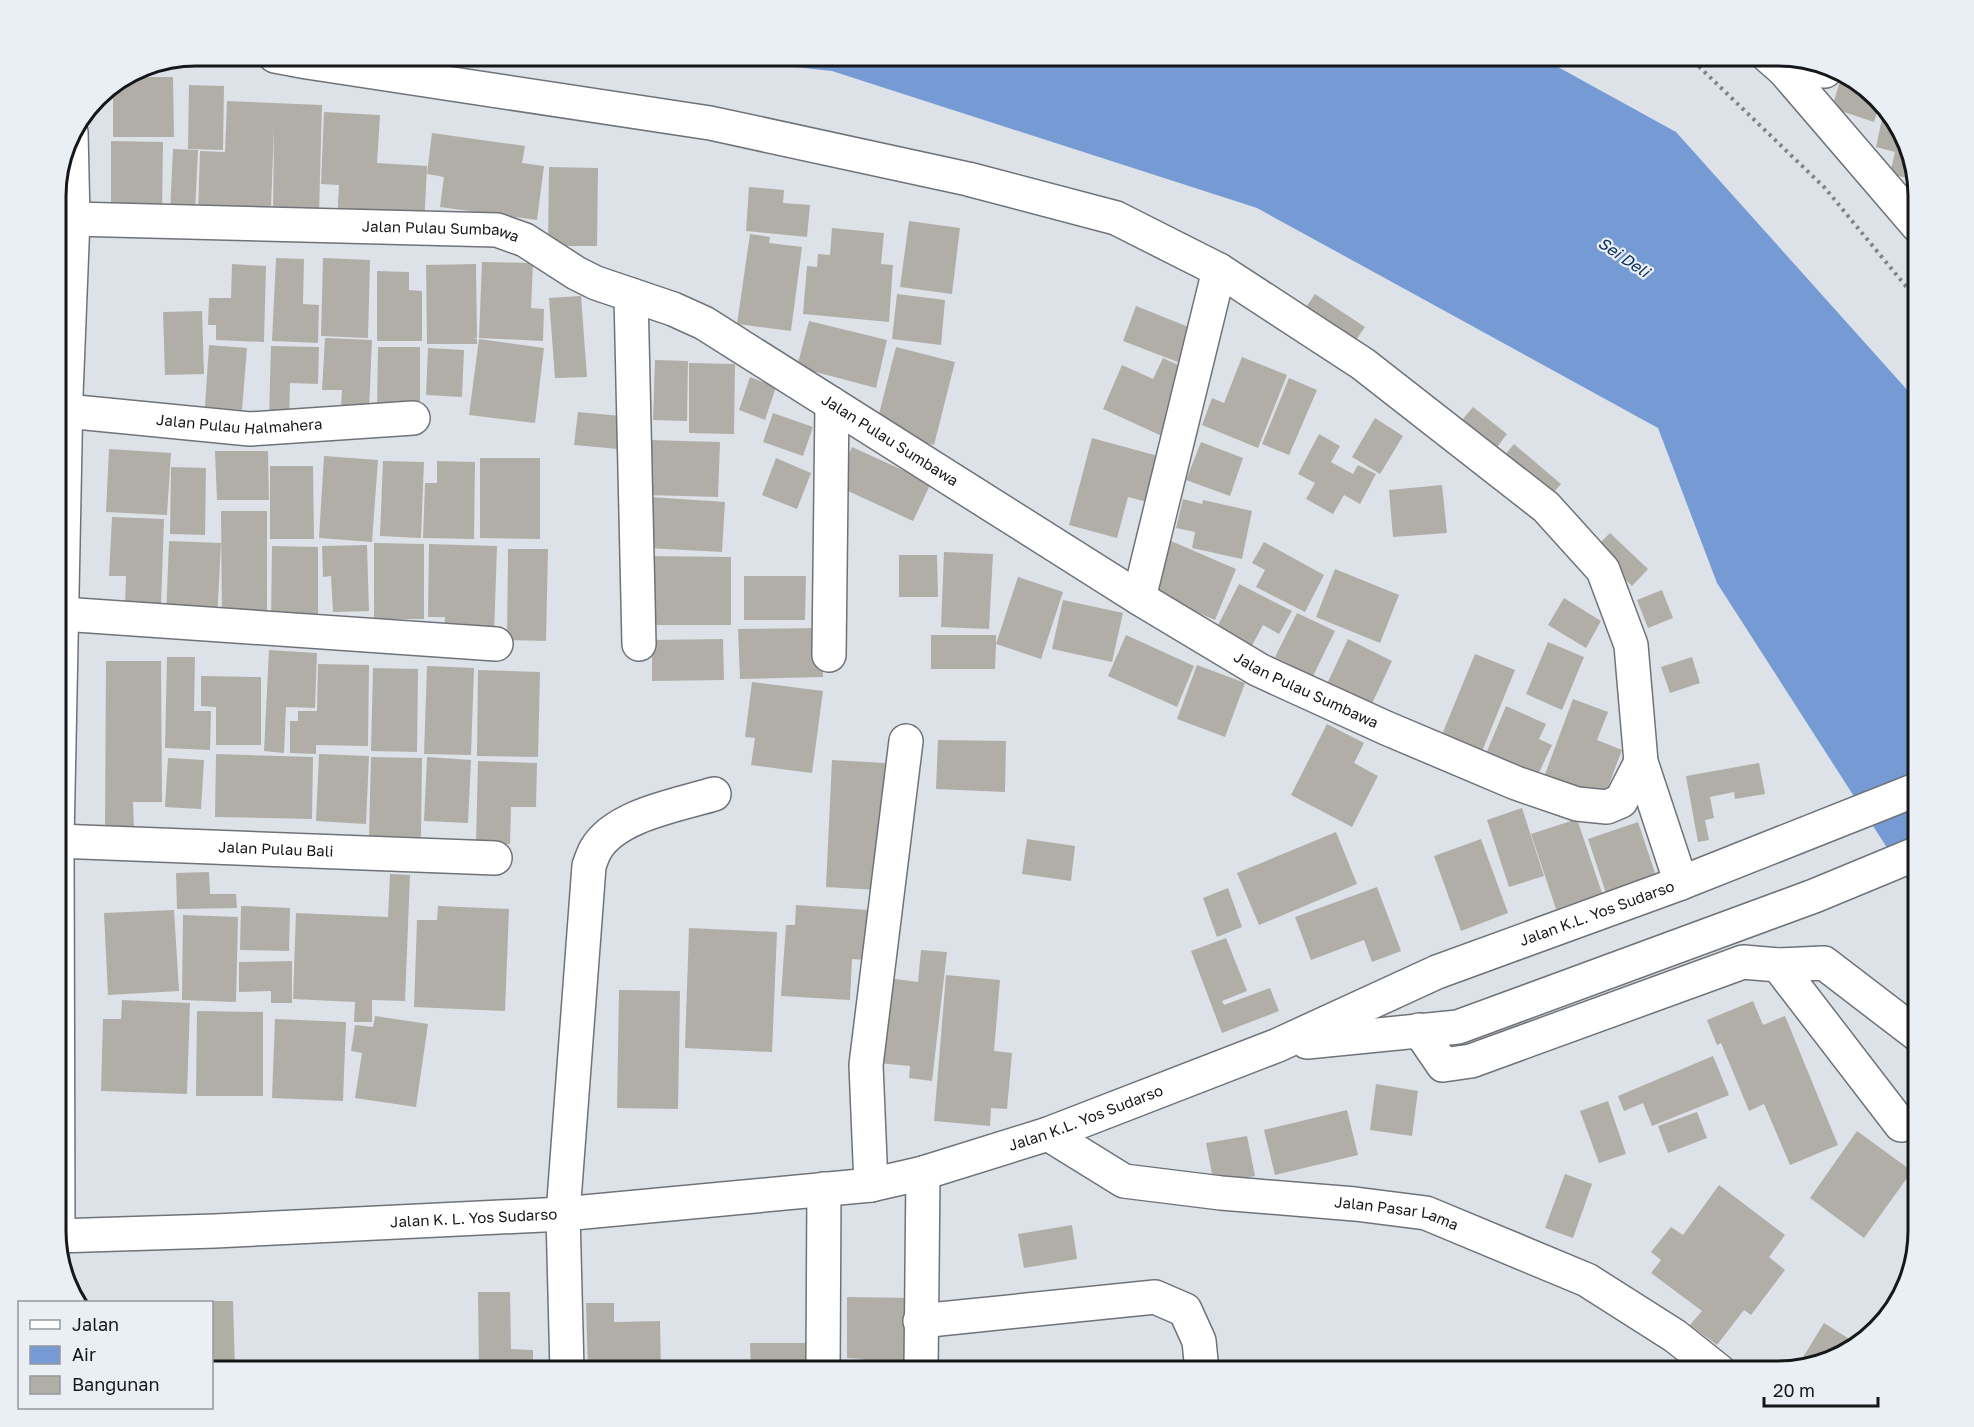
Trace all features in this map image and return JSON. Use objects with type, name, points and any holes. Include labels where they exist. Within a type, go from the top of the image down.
[{"type":"main road","points":[[333,66],[710,123],[968,179],[1116,218],[1219,270],[1364,364],[1546,507],[1603,570],[1631,645],[1641,762],[1681,883]]},
{"type":"main road","points":[[1779,66],[1908,215]]},
{"type":"main road","points":[[66,346],[73,219],[72,158]]},
{"type":"main road","name":"Jalan Pulau Sumbawa","points":[[73,219],[497,231],[525,240],[576,273],[596,283],[673,309],[704,323],[1139,598],[1259,670],[1386,728],[1516,783],[1577,804],[1607,807],[1621,801],[1641,762]]},
{"type":"main road","points":[[1139,598],[1219,270]]},
{"type":"main road","points":[[631,295],[639,644]]},
{"type":"main road","name":"Jalan Pulau Halmahera","points":[[66,400],[250,429],[412,418]]},
{"type":"main road","points":[[829,655],[832,404]]},
{"type":"main road","points":[[66,614],[496,644]]},
{"type":"main road","points":[[881,1182],[866,1065],[906,741]]},
{"type":"main road","name":"Jalan K.L. Yos Sudarso","points":[[881,1182],[923,1173],[1048,1134],[1278,1045],[1437,972],[1681,883],[1908,793]]},
{"type":"main road","points":[[567,1361],[563,1214],[589,866],[597,847],[629,820],[714,794]]},
{"type":"main road","name":"Jalan Pulau Bali","points":[[66,841],[495,858]]},
{"type":"main road","name":"Jalan K.L. Yos Sudarso","points":[[1278,1045],[1458,1027],[1814,896],[1908,857]]},
{"type":"main road","points":[[1419,1030],[1443,1065],[1472,1061],[1743,962],[1824,963],[1908,1027]]},
{"type":"main road","points":[[1778,964],[1901,1125]]},
{"type":"main road","name":"Jalan Pasar Lama","points":[[1048,1134],[1124,1181],[1426,1213],[1587,1281],[1675,1336],[1706,1361]]},
{"type":"main road","points":[[921,1361],[923,1173]]},
{"type":"main road","name":"Jalan K. L. Yos Sudarso","points":[[66,1236],[563,1214],[881,1182]]},
{"type":"main road","points":[[823,1361],[824,1189]]},
{"type":"main road","points":[[921,1321],[1155,1297],[1185,1310],[1200,1341],[1201,1361]]},
{"type":"path","points":[[1698,66],[1825,188],[1908,290]]},
{"type":"water","name":"Sei Deli","points":[[786,66],[1556,66],[1676,132],[1908,391],[1908,880],[1717,583],[1658,428],[1257,208],[832,71]]},
{"type":"building","points":[[143,77],[173,77],[174,137],[113,137],[113,96]]},
{"type":"building","points":[[1840,81],[1857,93],[1877,112],[1874,122],[1832,108]]},
{"type":"building","points":[[189,85],[224,86],[223,150],[188,149]]},
{"type":"building","points":[[227,101],[322,105],[319,214],[273,213],[274,126],[271,208],[224,206],[223,218],[198,217],[200,151],[225,152]]},
{"type":"building","points":[[324,112],[380,115],[377,163],[427,166],[424,226],[337,221],[339,185],[321,184]]},
{"type":"building","points":[[1882,118],[1895,138],[1907,178],[1890,174],[1895,152],[1876,147]]},
{"type":"building","points":[[432,133],[525,146],[522,163],[544,166],[537,220],[440,207],[444,177],[427,174]]},
{"type":"building","points":[[111,141],[163,142],[162,212],[111,212]]},
{"type":"building","points":[[173,149],[198,150],[195,213],[170,212]]},
{"type":"building","points":[[549,167],[598,168],[597,246],[548,246]]},
{"type":"building","points":[[749,187],[784,190],[783,203],[810,205],[807,237],[746,231]]},
{"type":"building","points":[[909,221],[960,228],[952,294],[900,287]]},
{"type":"building","points":[[832,228],[884,233],[881,264],[893,265],[889,322],[803,314],[807,266],[817,267],[818,254],[830,255]]},
{"type":"building","points":[[750,234],[770,237],[769,243],[802,247],[791,331],[737,324]]},
{"type":"building","points":[[276,258],[304,259],[303,304],[319,305],[318,343],[272,341]]},
{"type":"building","points":[[323,258],[370,260],[368,338],[321,336]]},
{"type":"building","points":[[482,262],[533,263],[531,308],[544,309],[543,341],[479,338]]},
{"type":"building","points":[[232,264],[266,266],[264,342],[216,340],[216,325],[208,325],[209,298],[231,298]]},
{"type":"building","points":[[476,264],[477,338],[473,338],[477,339],[477,344],[427,344],[426,265]]},
{"type":"building","points":[[377,271],[409,272],[409,290],[422,291],[422,341],[377,341]]},
{"type":"building","points":[[897,294],[945,300],[941,345],[892,339]]},
{"type":"building","points":[[1315,294],[1365,327],[1349,350],[1300,316]]},
{"type":"building","points":[[581,296],[587,377],[555,378],[549,298]]},
{"type":"building","points":[[1136,306],[1201,332],[1188,366],[1123,341]]},
{"type":"building","points":[[202,311],[204,374],[165,375],[163,312]]},
{"type":"building","points":[[809,321],[887,340],[876,388],[797,367]]},
{"type":"building","points":[[325,338],[372,340],[369,410],[341,408],[342,390],[322,390]]},
{"type":"building","points":[[479,339],[544,348],[535,423],[469,415]]},
{"type":"building","points":[[209,345],[247,348],[242,410],[205,407]]},
{"type":"building","points":[[271,346],[319,347],[318,384],[290,383],[289,419],[269,418]]},
{"type":"building","points":[[378,347],[420,347],[420,410],[377,410]]},
{"type":"building","points":[[896,347],[955,362],[934,445],[875,430]]},
{"type":"building","points":[[428,348],[464,350],[462,397],[426,395]]},
{"type":"building","points":[[1242,357],[1287,375],[1258,448],[1202,425],[1212,398],[1224,403]]},
{"type":"building","points":[[1163,358],[1191,371],[1162,436],[1103,409],[1122,365],[1153,379]]},
{"type":"building","points":[[655,360],[688,361],[687,421],[653,420]]},
{"type":"building","points":[[689,363],[735,364],[734,434],[689,433]]},
{"type":"building","points":[[750,377],[776,387],[765,420],[739,410]]},
{"type":"building","points":[[1289,378],[1317,390],[1289,455],[1262,444]]},
{"type":"building","points":[[1473,407],[1507,434],[1488,459],[1453,431]]},
{"type":"building","points":[[578,412],[621,416],[618,449],[574,445]]},
{"type":"building","points":[[773,413],[813,427],[803,456],[763,442]]},
{"type":"building","points":[[1375,418],[1403,436],[1380,474],[1352,457]]},
{"type":"building","points":[[1319,434],[1340,446],[1331,462],[1353,474],[1358,465],[1376,474],[1360,504],[1344,495],[1333,514],[1306,499],[1315,483],[1298,474]]},
{"type":"building","points":[[1092,438],[1158,456],[1147,502],[1128,497],[1117,538],[1069,525]]},
{"type":"building","points":[[649,440],[720,442],[718,497],[648,495]]},
{"type":"building","points":[[1201,442],[1243,458],[1230,496],[1186,480]]},
{"type":"building","points":[[1514,444],[1561,484],[1545,502],[1499,462]]},
{"type":"building","points":[[852,447],[931,483],[913,521],[835,485]]},
{"type":"building","points":[[109,449],[171,453],[167,515],[106,512]]},
{"type":"building","points":[[215,451],[268,451],[269,500],[217,500]]},
{"type":"building","points":[[324,456],[378,460],[372,542],[319,538]]},
{"type":"building","points":[[480,458],[540,458],[540,539],[480,538]]},
{"type":"building","points":[[776,458],[811,473],[797,509],[762,495]]},
{"type":"building","points":[[383,461],[424,462],[421,538],[380,536]]},
{"type":"building","points":[[437,461],[475,462],[474,539],[423,538],[425,483],[437,483]]},
{"type":"building","points":[[270,466],[313,466],[314,539],[270,539]]},
{"type":"building","points":[[171,467],[206,468],[205,535],[170,534]]},
{"type":"building","points":[[1442,485],[1447,533],[1393,537],[1389,490]]},
{"type":"building","points":[[650,497],[725,502],[722,552],[647,548]]},
{"type":"building","points":[[1183,499],[1202,504],[1203,500],[1252,511],[1242,559],[1192,548],[1195,532],[1176,528]]},
{"type":"building","points":[[221,511],[267,511],[267,617],[222,617]]},
{"type":"building","points":[[112,517],[164,519],[161,606],[125,604],[126,576],[109,576]]},
{"type":"building","points":[[1610,533],[1648,569],[1632,586],[1594,549]]},
{"type":"building","points":[[169,541],[221,543],[217,621],[166,618]]},
{"type":"building","points":[[1171,541],[1236,569],[1215,620],[1144,589]]},
{"type":"building","points":[[1264,542],[1324,575],[1305,612],[1256,587],[1265,570],[1252,563]]},
{"type":"building","points":[[374,543],[424,544],[424,619],[374,619]]},
{"type":"building","points":[[429,544],[497,546],[494,635],[444,633],[445,617],[428,617]]},
{"type":"building","points":[[367,545],[369,611],[333,612],[331,576],[323,577],[322,546]]},
{"type":"building","points":[[272,546],[318,547],[318,623],[271,623]]},
{"type":"building","points":[[508,549],[548,549],[546,641],[507,640]]},
{"type":"building","points":[[944,552],[993,554],[989,629],[941,627]]},
{"type":"building","points":[[899,555],[937,555],[938,597],[899,597]]},
{"type":"building","points":[[646,556],[731,557],[731,625],[646,625]]},
{"type":"building","points":[[1335,569],[1399,595],[1380,643],[1316,617]]},
{"type":"building","points":[[744,576],[806,576],[805,620],[744,620]]},
{"type":"building","points":[[1018,577],[1063,592],[1041,659],[996,644]]},
{"type":"building","points":[[1239,584],[1292,611],[1279,634],[1263,625],[1249,651],[1214,633]]},
{"type":"building","points":[[1662,590],[1673,618],[1648,628],[1637,600]]},
{"type":"building","points":[[1564,598],[1601,621],[1586,648],[1548,625]]},
{"type":"building","points":[[1063,600],[1123,613],[1112,662],[1052,649]]},
{"type":"building","points":[[1297,613],[1335,631],[1313,676],[1275,657]]},
{"type":"building","points":[[822,628],[823,677],[740,679],[738,629]]},
{"type":"building","points":[[931,635],[996,635],[995,669],[931,669]]},
{"type":"building","points":[[1126,635],[1194,666],[1177,707],[1108,676]]},
{"type":"building","points":[[723,639],[724,680],[652,681],[652,640]]},
{"type":"building","points":[[1348,639],[1392,661],[1369,710],[1325,688]]},
{"type":"building","points":[[1548,642],[1584,657],[1562,710],[1526,694]]},
{"type":"building","points":[[269,650],[317,653],[315,708],[286,707],[284,753],[264,751]]},
{"type":"building","points":[[1475,654],[1515,670],[1481,754],[1441,737]]},
{"type":"building","points":[[167,657],[195,657],[194,711],[211,711],[210,750],[165,748]]},
{"type":"building","points":[[1692,657],[1700,683],[1670,693],[1661,667]]},
{"type":"building","points":[[106,661],[161,661],[162,802],[133,802],[134,830],[105,830]]},
{"type":"building","points":[[318,664],[369,665],[368,746],[316,745],[316,754],[290,753],[290,721],[298,721],[298,711],[317,711]]},
{"type":"building","points":[[1197,665],[1245,683],[1225,737],[1177,719]]},
{"type":"building","points":[[427,666],[474,668],[471,755],[424,754]]},
{"type":"building","points":[[373,668],[418,669],[417,752],[371,751]]},
{"type":"building","points":[[478,670],[540,672],[538,757],[477,756]]},
{"type":"building","points":[[201,676],[261,677],[261,745],[216,745],[216,707],[201,706]]},
{"type":"building","points":[[752,682],[823,691],[812,773],[751,765],[755,738],[745,737]]},
{"type":"building","points":[[1573,699],[1608,712],[1597,740],[1622,750],[1603,800],[1544,777]]},
{"type":"building","points":[[1506,706],[1546,724],[1539,739],[1552,745],[1536,779],[1485,756]]},
{"type":"building","points":[[1327,724],[1364,743],[1354,763],[1378,776],[1352,827],[1291,795]]},
{"type":"building","points":[[938,740],[1006,741],[1005,792],[936,789]]},
{"type":"building","points":[[216,754],[313,757],[312,819],[215,817]]},
{"type":"building","points":[[319,754],[369,756],[366,824],[316,821]]},
{"type":"building","points":[[371,757],[422,758],[421,837],[369,836]]},
{"type":"building","points":[[427,757],[471,760],[468,823],[424,821]]},
{"type":"building","points":[[168,758],[204,760],[201,809],[165,807]]},
{"type":"building","points":[[832,760],[885,763],[879,890],[826,887]]},
{"type":"building","points":[[478,761],[537,763],[536,807],[511,807],[510,844],[476,843]]},
{"type":"building","points":[[1759,763],[1765,794],[1735,799],[1734,792],[1710,797],[1714,818],[1705,820],[1709,840],[1698,842],[1686,776]]},
{"type":"building","points":[[1522,808],[1544,876],[1509,887],[1487,820]]},
{"type":"building","points":[[1577,819],[1602,893],[1556,909],[1531,834]]},
{"type":"building","points":[[1638,822],[1657,879],[1607,896],[1588,839]]},
{"type":"building","points":[[1336,832],[1357,884],[1259,925],[1237,873]]},
{"type":"building","points":[[1027,839],[1075,846],[1071,881],[1022,874]]},
{"type":"building","points":[[1481,839],[1508,913],[1461,931],[1434,856]]},
{"type":"building","points":[[209,872],[210,894],[236,894],[237,908],[177,909],[176,873]]},
{"type":"building","points":[[390,874],[410,875],[405,1001],[372,1000],[372,1022],[354,1022],[355,1002],[293,999],[296,913],[388,917]]},
{"type":"building","points":[[1377,887],[1401,951],[1372,962],[1364,940],[1311,960],[1295,917]]},
{"type":"building","points":[[1228,888],[1242,927],[1217,937],[1203,898]]},
{"type":"building","points":[[796,905],[869,910],[866,960],[852,959],[850,1000],[781,996],[786,925],[795,925]]},
{"type":"building","points":[[241,906],[290,908],[289,951],[240,950]]},
{"type":"building","points":[[438,906],[509,909],[505,1011],[414,1007],[417,920],[437,920]]},
{"type":"building","points":[[174,910],[179,991],[108,995],[104,913]]},
{"type":"building","points":[[183,915],[238,917],[236,1002],[182,1000]]},
{"type":"building","points":[[689,928],[777,932],[772,1052],[685,1048]]},
{"type":"building","points":[[1226,938],[1247,991],[1222,1001],[1224,1005],[1270,988],[1279,1011],[1222,1033],[1191,951]]},
{"type":"building","points":[[921,950],[947,952],[932,1081],[909,1078],[910,1066],[878,1063],[888,978],[918,982]]},
{"type":"building","points":[[292,961],[292,1003],[271,1003],[271,991],[239,992],[239,962]]},
{"type":"building","points":[[946,975],[1000,980],[994,1051],[1012,1053],[1007,1109],[991,1108],[990,1126],[934,1121]]},
{"type":"building","points":[[619,990],[680,991],[678,1109],[617,1108]]},
{"type":"building","points":[[122,1000],[190,1003],[187,1094],[101,1091],[103,1019],[121,1019]]},
{"type":"building","points":[[1753,1001],[1763,1025],[1785,1016],[1838,1145],[1790,1165],[1764,1104],[1749,1111],[1721,1043],[1717,1045],[1707,1020]]},
{"type":"building","points":[[197,1011],[263,1012],[263,1096],[196,1096]]},
{"type":"building","points":[[375,1016],[428,1024],[416,1107],[355,1098],[362,1053],[351,1051],[355,1025],[373,1027]]},
{"type":"building","points":[[275,1019],[346,1022],[343,1101],[272,1098]]},
{"type":"building","points":[[1713,1056],[1729,1095],[1652,1126],[1643,1103],[1624,1111],[1618,1096]]},
{"type":"building","points":[[1376,1084],[1418,1091],[1412,1136],[1370,1130]]},
{"type":"building","points":[[1608,1101],[1626,1154],[1599,1163],[1580,1111]]},
{"type":"building","points":[[1347,1110],[1358,1155],[1275,1175],[1264,1130]]},
{"type":"building","points":[[1697,1112],[1707,1138],[1668,1153],[1658,1126]]},
{"type":"building","points":[[1857,1131],[1908,1168],[1908,1177],[1864,1238],[1810,1198]]},
{"type":"building","points":[[1247,1136],[1255,1176],[1214,1184],[1206,1143]]},
{"type":"building","points":[[1565,1174],[1592,1184],[1573,1238],[1545,1228]]},
{"type":"building","points":[[1719,1185],[1785,1235],[1769,1257],[1785,1270],[1751,1315],[1744,1310],[1717,1345],[1690,1325],[1702,1311],[1651,1273],[1661,1260],[1651,1252],[1671,1227],[1683,1235]]},
{"type":"building","points":[[1072,1225],[1077,1259],[1024,1268],[1018,1234]]},
{"type":"building","points":[[478,1292],[510,1292],[511,1349],[533,1350],[533,1361],[479,1361]]},
{"type":"building","points":[[847,1297],[918,1298],[917,1361],[863,1361],[863,1359],[847,1358]]},
{"type":"building","points":[[213,1301],[233,1301],[235,1361],[213,1361]]},
{"type":"building","points":[[586,1303],[614,1303],[614,1322],[660,1321],[661,1361],[588,1361]]},
{"type":"building","points":[[1824,1323],[1850,1339],[1836,1348],[1802,1359]]},
{"type":"building","points":[[750,1343],[807,1343],[808,1361],[751,1361]]}]
